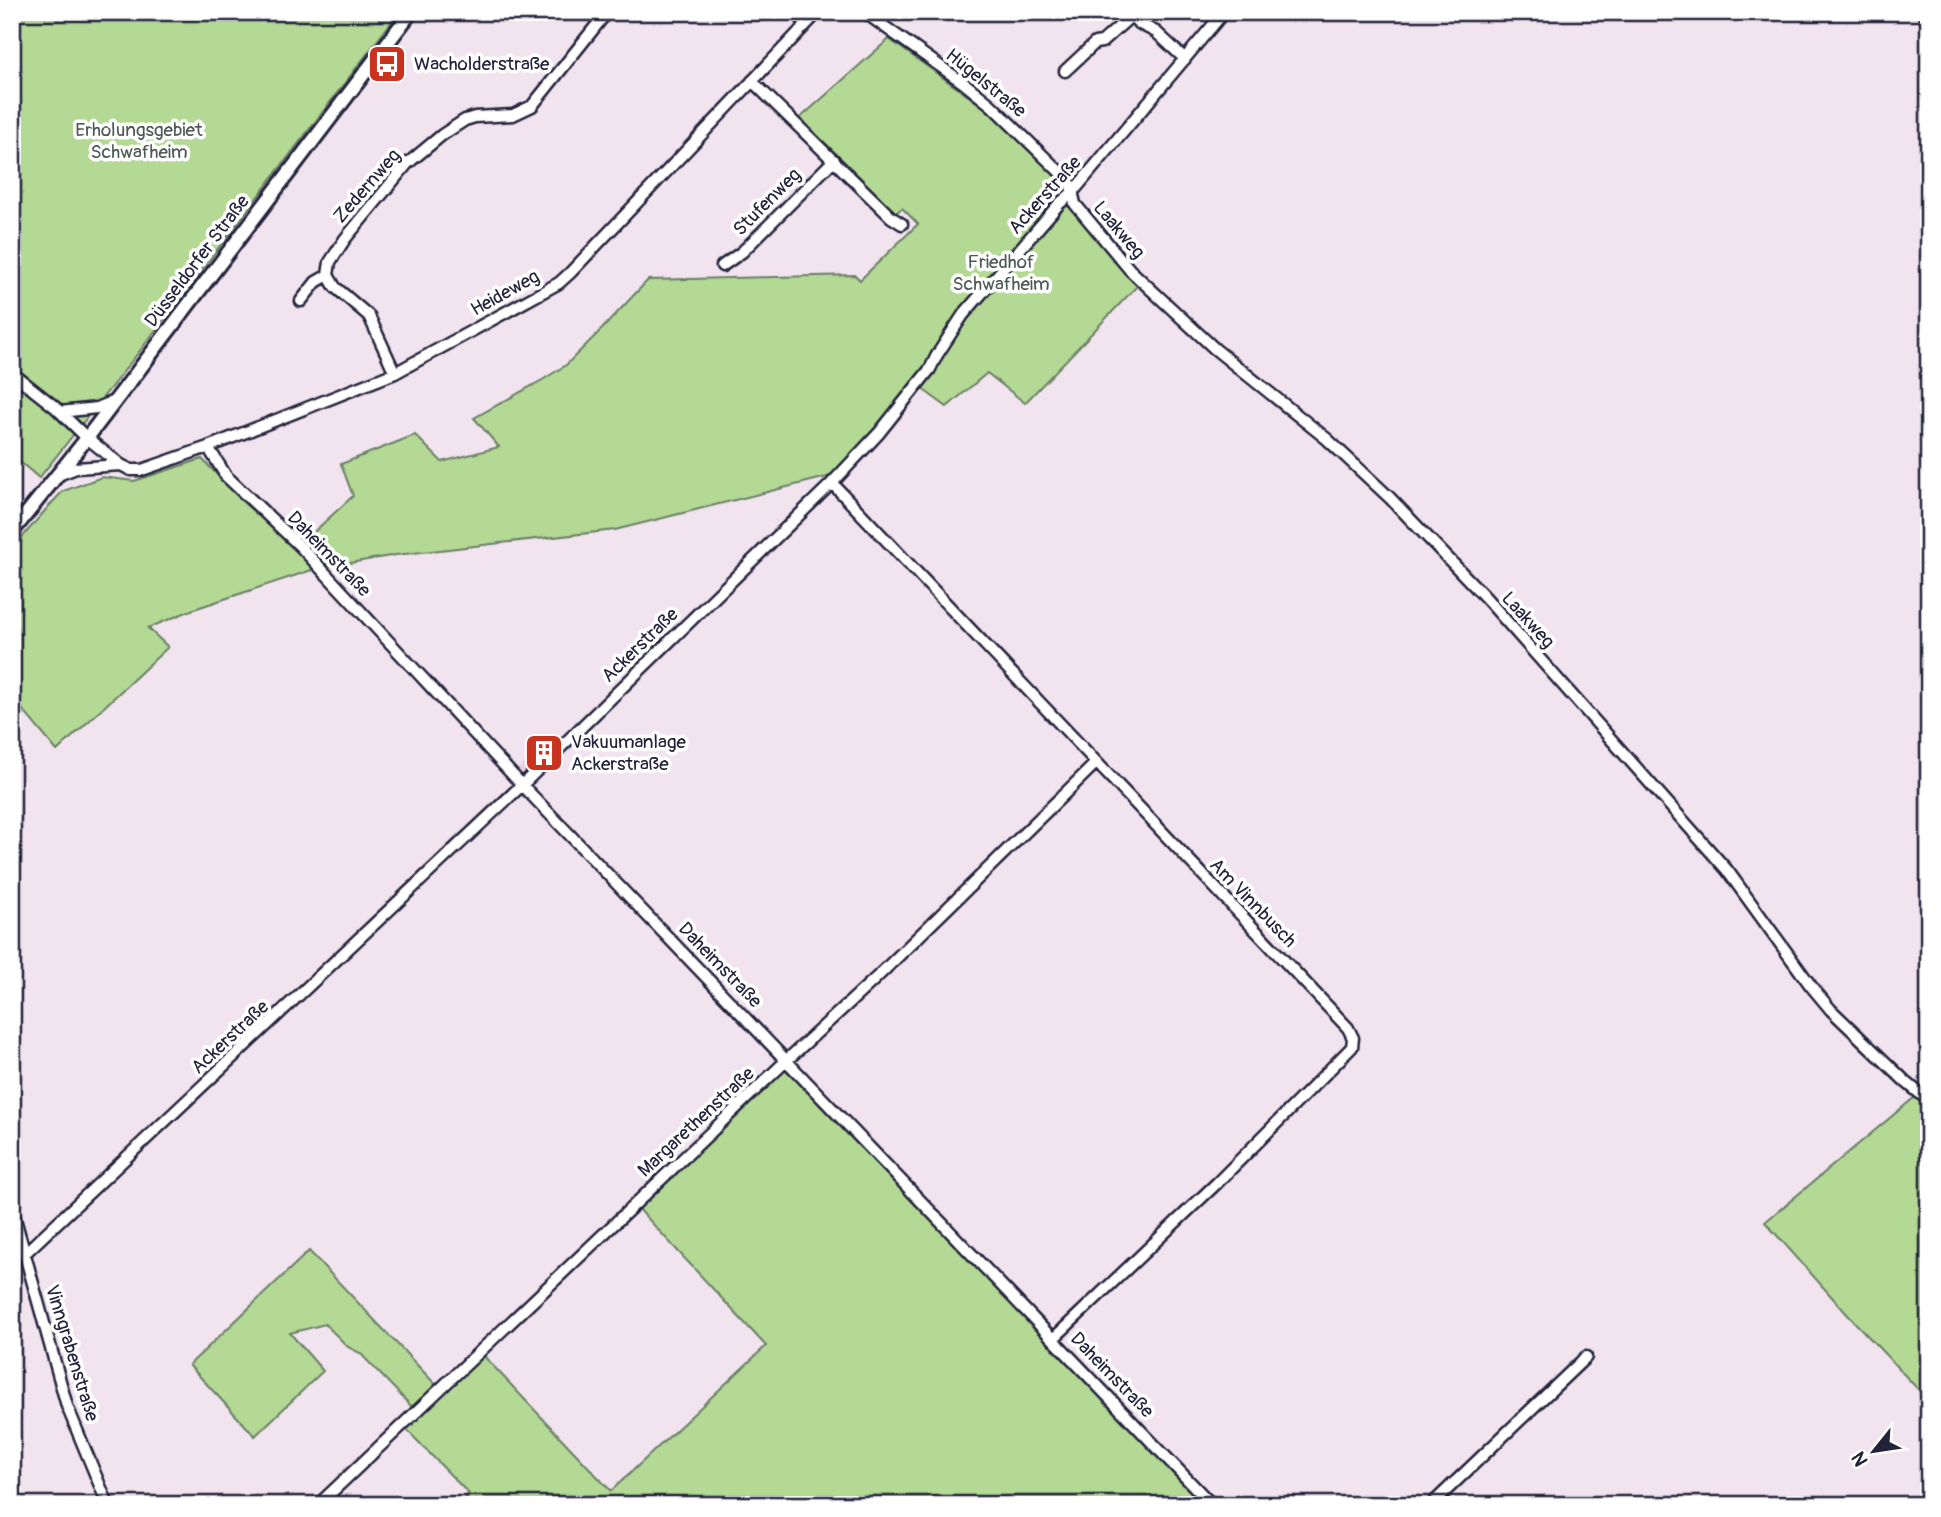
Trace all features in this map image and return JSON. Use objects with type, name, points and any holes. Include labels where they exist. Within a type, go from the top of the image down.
[{"type":"main road","name":"Düsseldorfer Straße","points":[[12,532],[87,438],[411,12]]},
{"type":"street","name":"Zedernweg","points":[[301,301],[316,282],[328,275],[330,262],[345,239],[407,164],[465,120],[513,115],[533,106],[607,12]]},
{"type":"street","points":[[794,12],[807,23]]},
{"type":"street","name":"Heideweg","points":[[57,475],[76,468],[121,465],[131,470],[142,470],[208,447],[395,373],[559,283],[818,12]]},
{"type":"street","name":"Hügelstraße","points":[[864,12],[991,105],[1067,179],[1072,193]]},
{"type":"street","name":"Ackerstraße","points":[[25,1253],[522,785],[832,483],[878,433],[930,369],[963,315],[1059,204],[1072,193],[1224,12]]},
{"type":"street","points":[[1924,12],[1929,28]]},
{"type":"street","points":[[1065,71],[1096,43],[1102,42],[1128,14],[1156,32],[1185,59]]},
{"type":"street","points":[[752,81],[891,217],[902,224]]},
{"type":"street","name":"Stufenweg","points":[[722,265],[742,252],[834,160]]},
{"type":"street","name":"Laakweg","points":[[1072,193],[1075,204],[1130,270],[1215,349],[1327,439],[1390,498],[1485,597],[1727,870],[1831,1010],[1929,1101]]},
{"type":"street","points":[[328,275],[335,287],[369,316],[395,373]]},
{"type":"street","points":[[12,373],[121,465]]},
{"type":"street","points":[[60,412],[97,408],[114,401]]},
{"type":"street","name":"Daheimstraße","points":[[208,447],[226,476],[300,547],[522,785],[1212,1505]]},
{"type":"street","name":"Am Vinnbusch","points":[[832,483],[1348,1028],[1353,1038],[1352,1047],[1227,1174],[1053,1339]]},
{"type":"street","name":"Margarethenstraße","points":[[318,1505],[876,978],[1096,763]]},
{"type":"street","name":"Vinngrabenstraße","points":[[12,1208],[67,1406],[108,1505]]},
{"type":"street","points":[[1431,1505],[1586,1357]]},
{"type":"shaded area","points":[[557,733],[564,740],[522,778],[516,771]]},
{"type":"green space","name":"Erholungsgebiet Schwafheim","points":[[12,12],[399,12],[39,478],[12,455]]},
{"type":"green space","name":"Friedhof Schwafheim","points":[[889,39],[996,116],[1061,181],[1063,190],[1059,195],[1139,284],[1025,403],[987,373],[947,407],[914,383],[875,432],[835,475],[615,530],[396,555],[315,569],[194,609],[148,628],[168,647],[57,751],[12,697],[12,549],[63,491],[102,477],[134,481],[202,459],[246,505],[295,549],[353,496],[341,464],[415,435],[442,462],[499,447],[474,418],[566,365],[648,280],[855,275],[860,280],[918,224],[902,208],[896,213],[800,118]]},
{"type":"green space","points":[[784,1068],[794,1071],[1205,1505],[458,1505],[469,1494],[405,1428],[481,1353],[611,1491],[766,1346],[637,1207]]},
{"type":"green space","points":[[1916,1096],[1929,1107],[1929,1401],[1765,1222]]},
{"type":"green space","points":[[309,1251],[438,1387],[414,1409],[360,1353],[348,1347],[325,1324],[290,1333],[323,1371],[255,1436],[189,1365]]},
{"type":"place","name":"Wacholderstraße","points":[[387,64]]},
{"type":"place","name":"Vakuumanlage Ackerstraße","points":[[544,753]]}]
